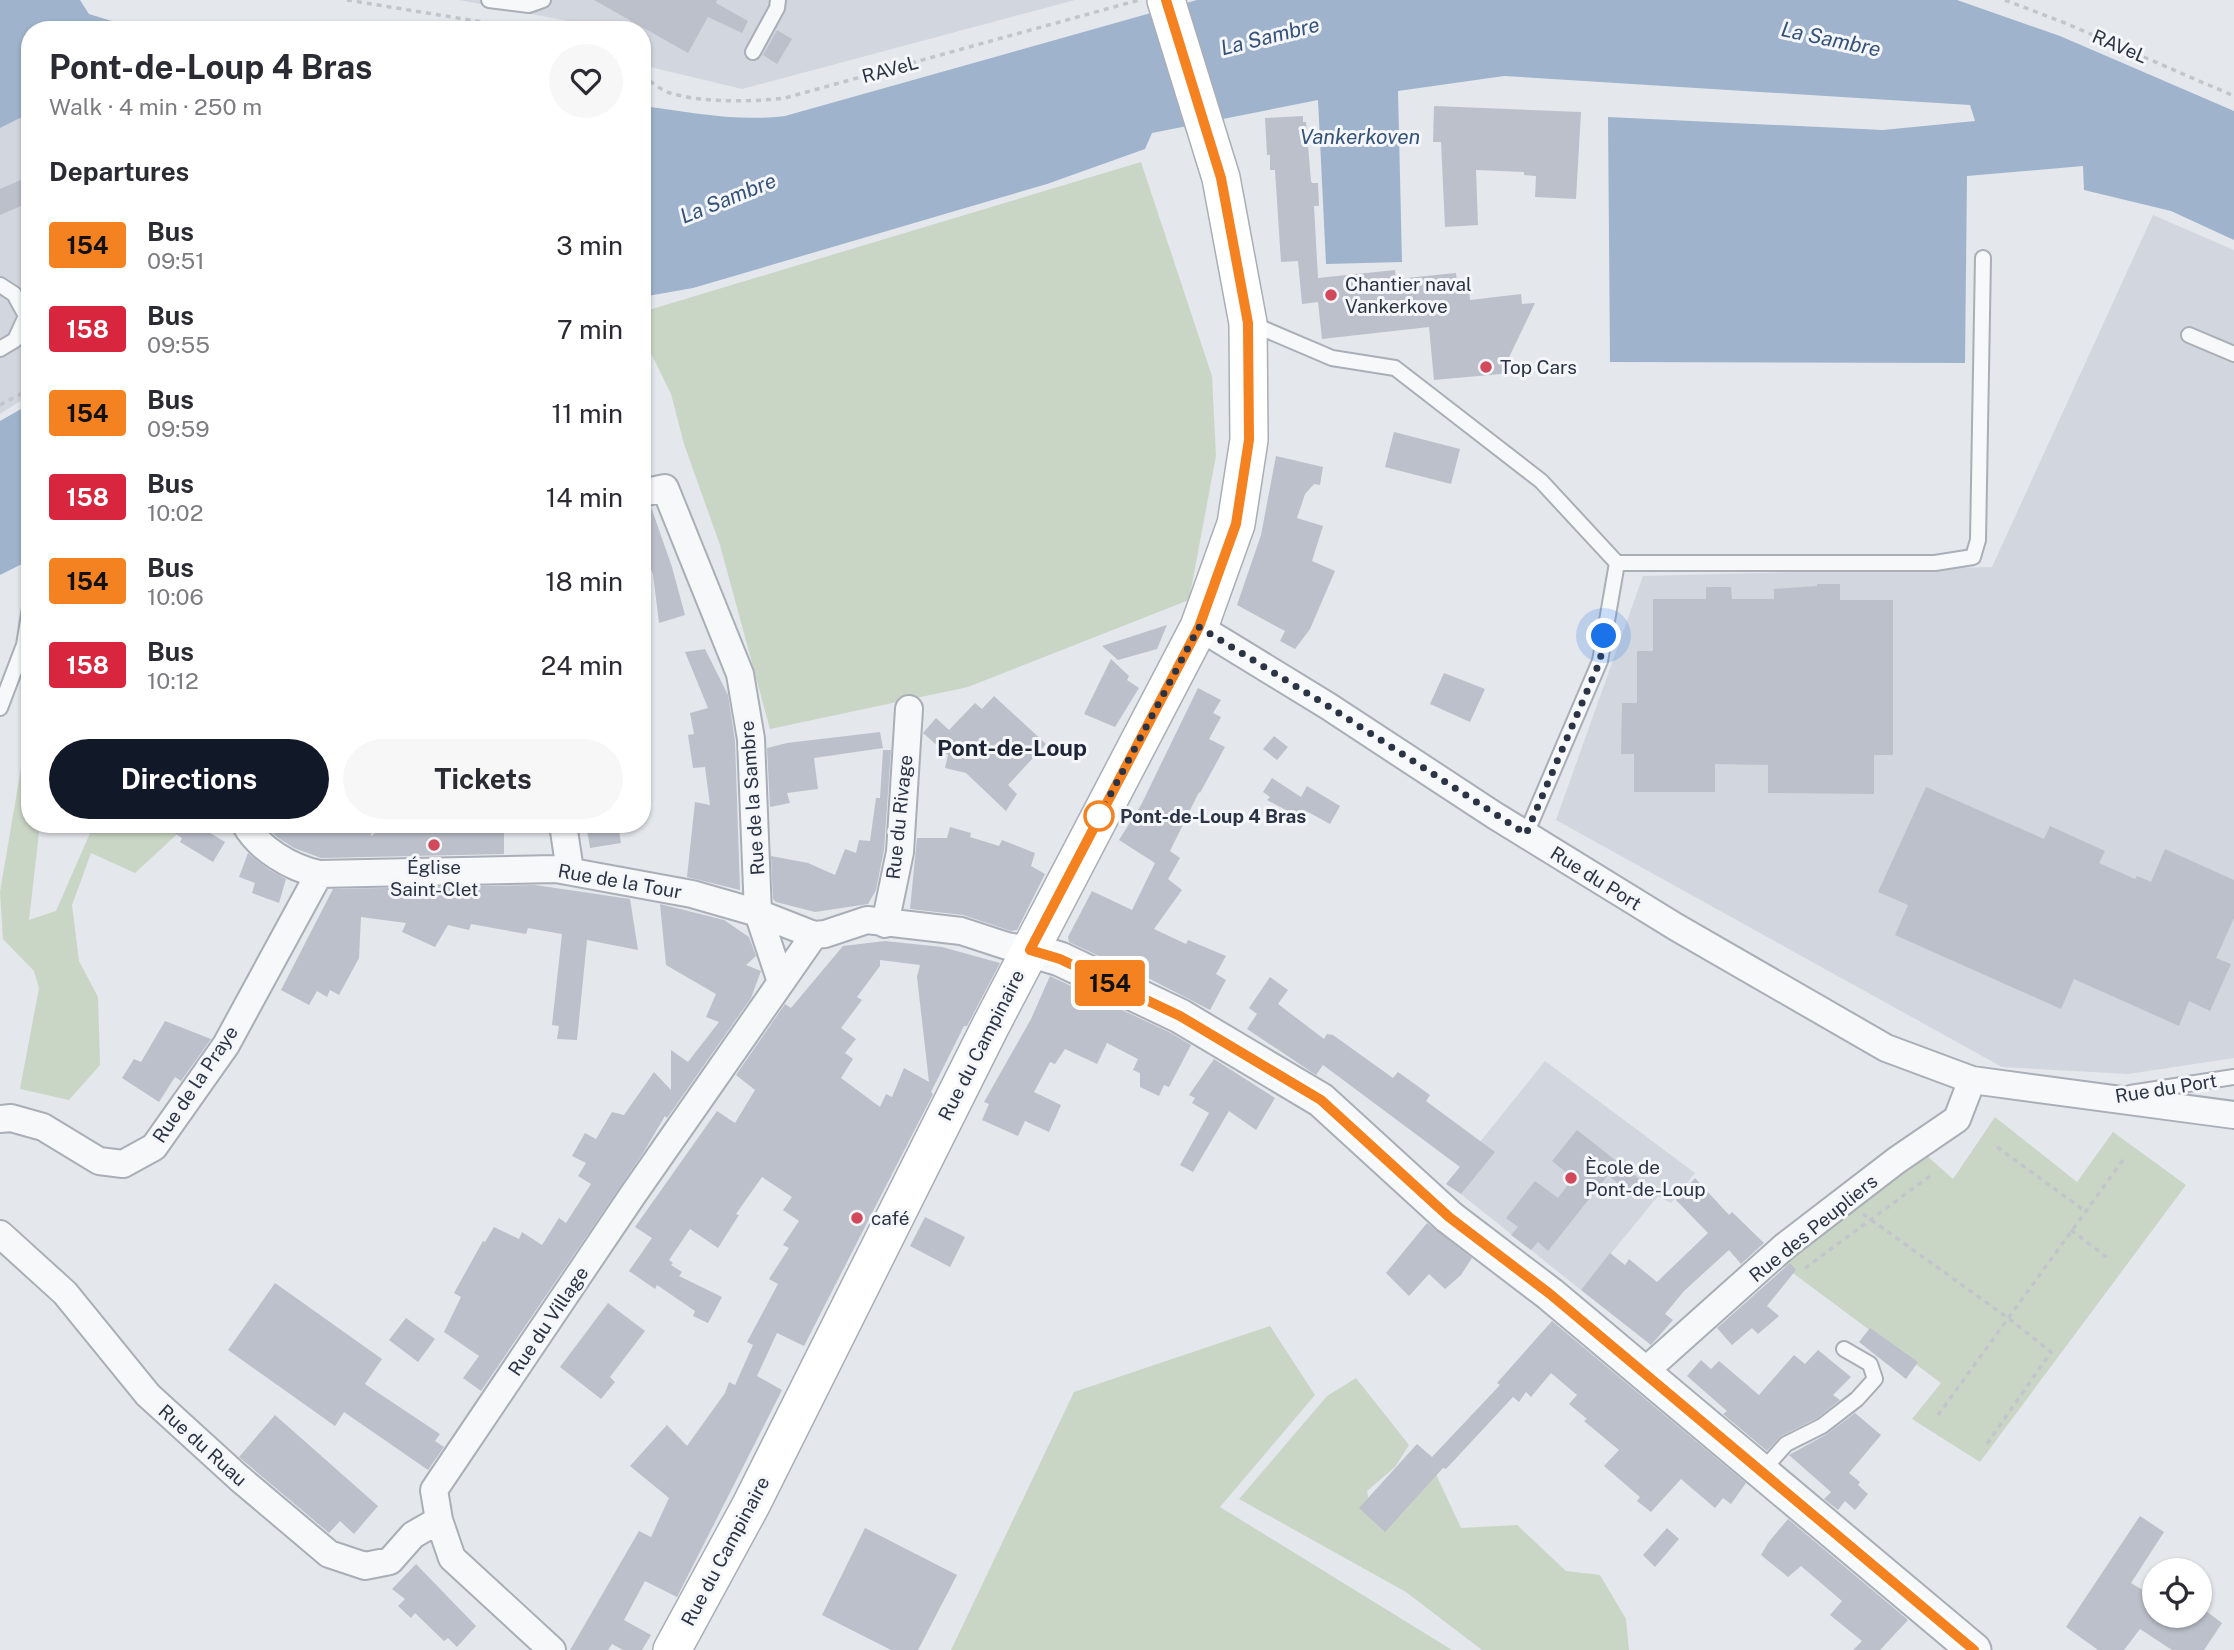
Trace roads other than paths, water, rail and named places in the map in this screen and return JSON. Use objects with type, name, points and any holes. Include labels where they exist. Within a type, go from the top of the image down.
[{"type":"main road","name":"Rue du Campinaire","points":[[672,1650],[751,1505],[900,1204],[1199,627],[1236,524],[1249,440],[1248,323],[1221,178],[1166,0]]},
{"type":"street","name":"Rue de la Sambre","points":[[653,490],[740,674],[751,739],[758,913],[781,982]]},
{"type":"street","name":"Rue du Port","points":[[1199,627],[1676,927],[1886,1048],[1972,1080],[2234,1115]]},
{"type":"street","name":"Rue du Rivage","points":[[885,924],[900,852],[909,709]]},
{"type":"street","name":"Rue de la Tour","points":[[250,833],[252,838],[298,869],[319,874],[556,869],[692,894],[758,913],[814,935]]},
{"type":"street","points":[[563,833],[569,871]]},
{"type":"street","name":"Rue de la Praye","points":[[0,1119],[11,1118],[43,1127],[99,1161],[123,1164],[154,1147],[226,1045],[319,874]]},
{"type":"street","points":[[814,935],[867,920],[961,931],[1060,959],[1180,1016],[1321,1100],[1449,1217],[1550,1294],[1975,1650]]},
{"type":"street","name":"Rue du Village","points":[[552,1650],[452,1558],[439,1520],[434,1490],[632,1196],[814,935]]},
{"type":"street","name":"Rue des Peupliers","points":[[1644,1372],[1785,1246],[1957,1119],[1972,1080]]},
{"type":"street","name":"Rue du Ruau","points":[[0,1234],[65,1293],[148,1395],[239,1478],[329,1554],[365,1566],[390,1561],[413,1535],[439,1520]]},
{"type":"lane","points":[[489,0],[529,5],[543,0]]},
{"type":"lane","points":[[753,52],[777,8],[778,0]]},
{"type":"lane","points":[[1248,323],[1332,359],[1395,368],[1541,481],[1617,563],[1935,563],[1973,557],[1978,540],[1983,258]]},
{"type":"lane","points":[[0,285],[14,294],[21,304]]},
{"type":"lane","points":[[0,349],[15,340],[21,328]]},
{"type":"lane","points":[[2189,335],[2234,354]]},
{"type":"lane","points":[[1526,834],[1600,661],[1617,563]]},
{"type":"lane","points":[[0,708],[21,653]]},
{"type":"lane","name":"Rue du Port","points":[[2098,1098],[2234,1077]]},
{"type":"lane","points":[[1761,1472],[1786,1444],[1822,1426],[1857,1399],[1875,1379],[1870,1364],[1844,1349]]},
{"type":"water","points":[[0,0],[80,0],[89,14],[112,21],[21,21],[21,118],[0,128]]},
{"type":"water","points":[[1197,0],[1957,0],[2060,36],[2234,111],[2234,240],[2171,211],[2084,190],[2083,166],[1967,176],[1965,363],[1610,362],[1608,117],[1883,130],[1975,121],[1970,105],[1504,76],[1398,91],[1402,262],[1326,264],[1318,100],[1152,133],[1145,149],[1047,184],[693,288],[651,295],[651,107],[731,117],[785,116]]},
{"type":"water","points":[[21,409],[21,564],[0,575],[0,421]]},
{"type":"place","name":"Chantier naval Vankerkove","points":[[1331,295]]},
{"type":"place","name":"Top Cars","points":[[1486,367]]},
{"type":"place","name":"Pont-de-Loup 4 Bras","points":[[1099,816]]},
{"type":"place","name":"Église Saint-Clet","points":[[434,845]]},
{"type":"place","name":"Ècole de Pont-de-Loup","points":[[1571,1178]]},
{"type":"place","name":"café","points":[[857,1218]]},
{"type":"district","name":"Pont-de-Loup","points":[[1012,747]]},
{"type":"water label","name":"La Sambre","points":[[1270,36]]},
{"type":"water label","name":"La Sambre","points":[[1831,39]]},
{"type":"water label","name":"Vankerkoven","points":[[1360,136]]},
{"type":"water label","name":"La Sambre","points":[[728,198]]}]
